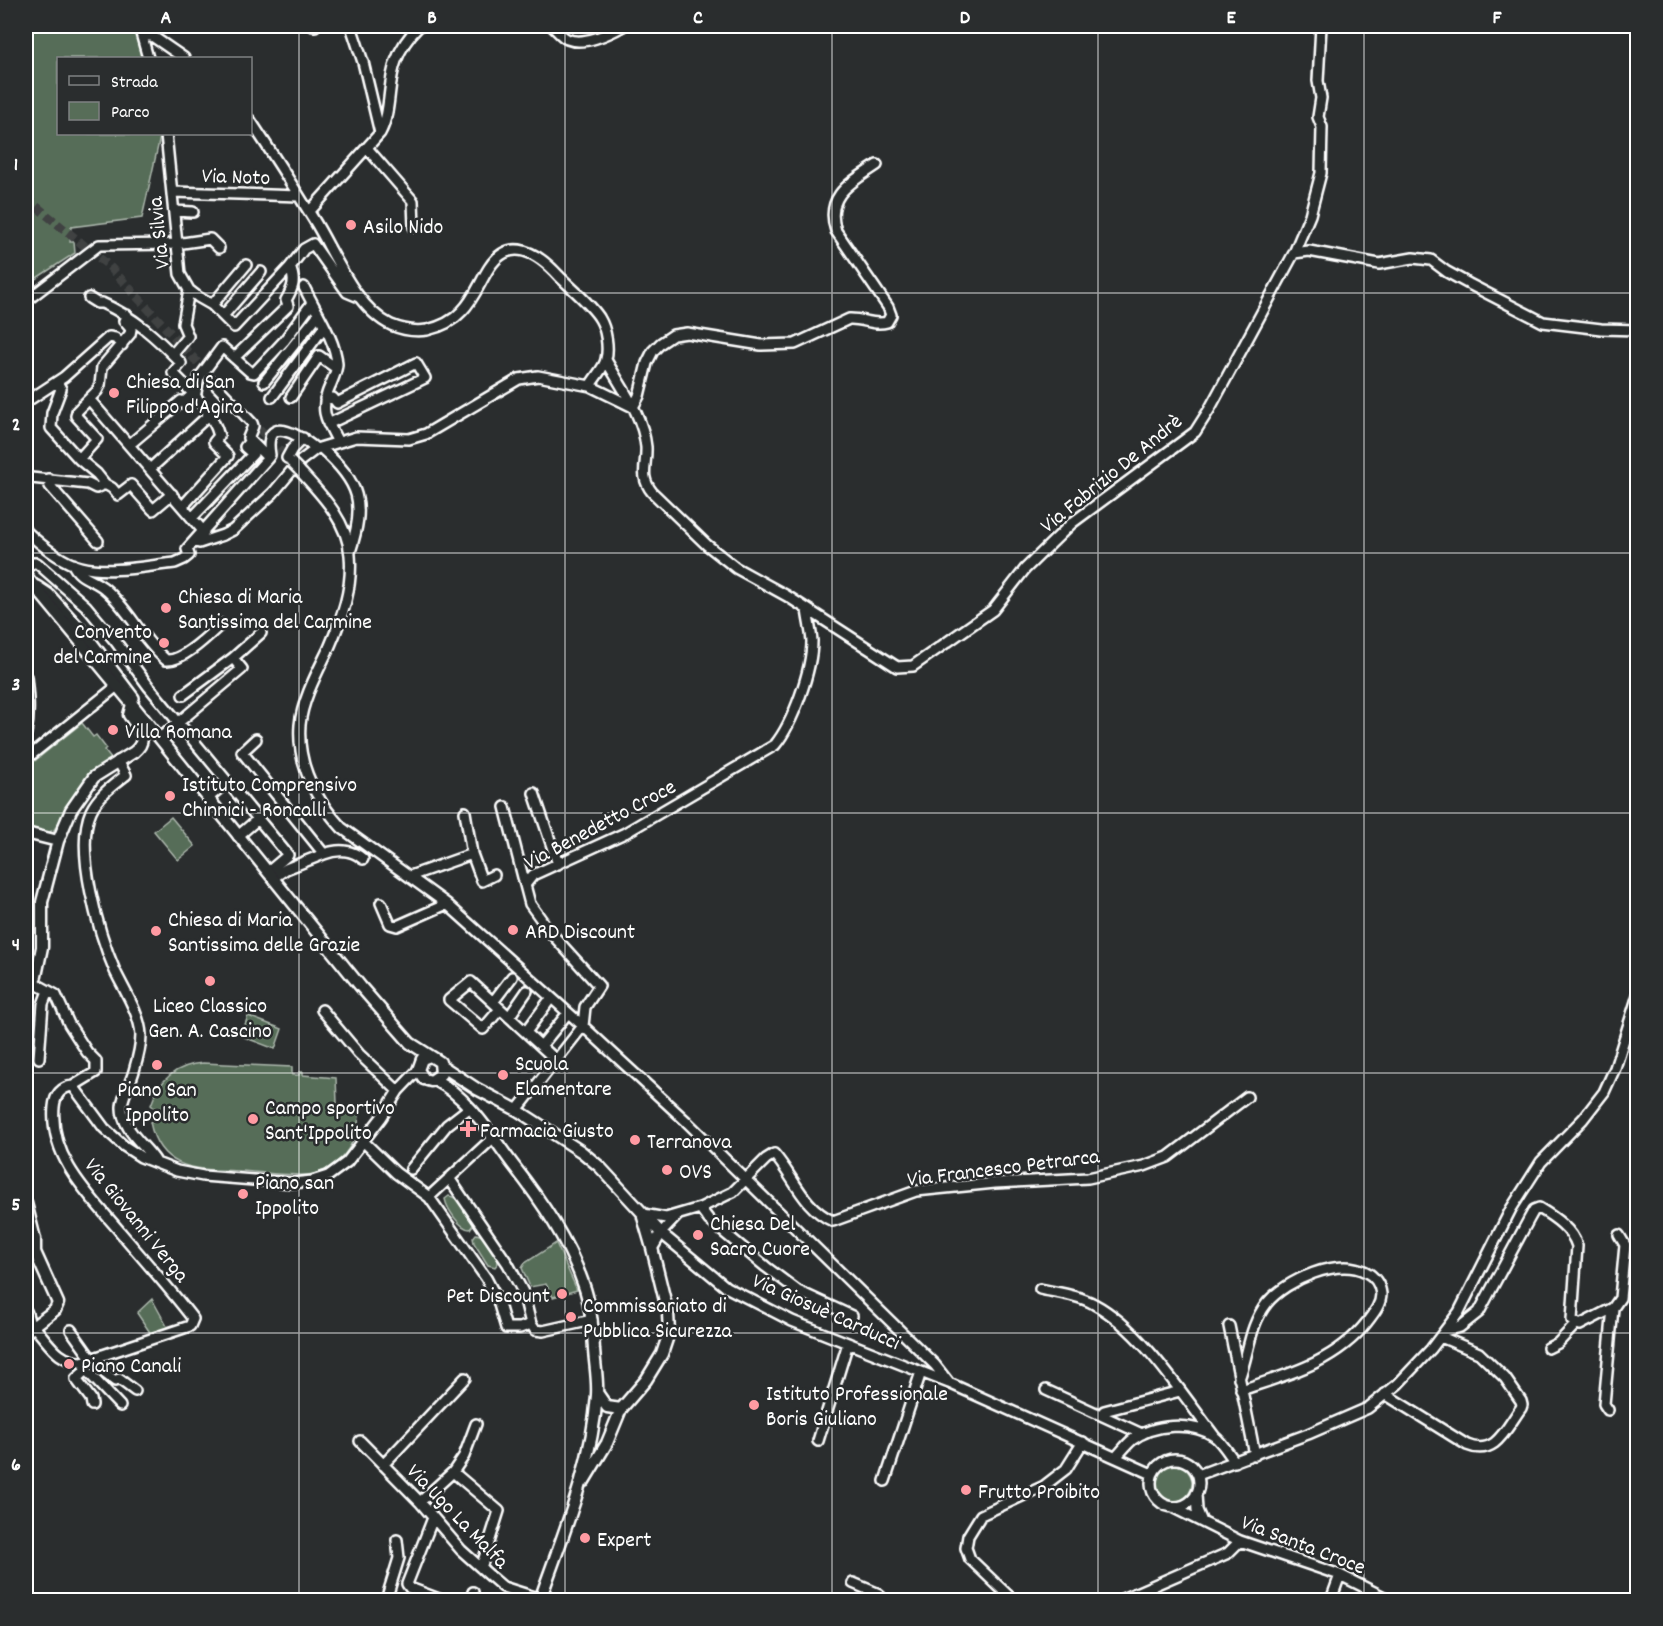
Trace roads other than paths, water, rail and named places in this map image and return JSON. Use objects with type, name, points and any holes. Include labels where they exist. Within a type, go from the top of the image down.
[{"type":"main road","points":[[28,579],[132,701],[238,836],[361,987],[410,1043],[424,1073],[446,1085],[469,1108],[533,1190],[562,1236],[584,1283],[592,1320],[597,1393],[588,1452],[578,1491],[541,1600]]},
{"type":"main road","points":[[26,990],[36,976],[42,947],[42,902],[58,841],[72,810],[90,781],[98,773],[134,752],[143,740],[142,733],[129,715],[132,701]]},
{"type":"main road","points":[[26,833],[58,841]]},
{"type":"main road","name":"Via Giosuè Carducci","points":[[410,1043],[438,1059],[442,1066],[477,1089],[517,1110],[582,1152],[600,1167],[661,1233]]},
{"type":"main road","points":[[424,1073],[422,1059],[430,1056]]},
{"type":"main road","points":[[424,1073],[441,1074],[442,1066]]},
{"type":"main road","points":[[26,1203],[35,1239],[35,1252],[58,1303],[55,1310],[30,1330]]},
{"type":"main road","points":[[578,1491],[607,1443],[621,1409],[662,1354],[669,1333],[668,1313],[643,1214]]},
{"type":"main road","points":[[652,1248],[661,1233]]},
{"type":"main road","points":[[26,1312],[30,1330]]},
{"type":"main road","points":[[597,1393],[607,1407],[621,1409]]},
{"type":"main road","points":[[588,1452],[589,1459],[596,1461]]},
{"type":"street","points":[[351,26],[363,62],[380,134]]},
{"type":"street","points":[[309,212],[380,134],[384,125],[395,62],[405,40],[418,26]]},
{"type":"street","points":[[552,26],[568,40],[576,41],[592,39],[623,26]]},
{"type":"street","name":"Via Fabrizio De Andrè","points":[[807,609],[897,667],[913,666],[993,610],[1025,569],[1072,523],[1195,432],[1294,253],[1310,215],[1321,172],[1322,127],[1318,117],[1321,98],[1318,81],[1321,26]]},
{"type":"street","points":[[141,30],[148,57]]},
{"type":"street","points":[[141,30],[183,57]]},
{"type":"street","points":[[252,123],[309,212],[359,297],[382,319],[402,330],[419,331],[436,328],[463,310],[499,256],[518,249],[530,253],[552,268],[600,318],[606,340],[606,360],[633,407],[644,440],[646,485],[707,545],[736,568],[807,609]]},
{"type":"street","name":"Via Silvia","points":[[166,135],[180,274],[189,290],[183,324],[188,336],[172,354]]},
{"type":"street","points":[[367,148],[413,201],[414,227]]},
{"type":"street","points":[[633,407],[639,396],[647,363],[661,343],[673,335],[687,333],[761,345],[795,345],[849,319],[857,318],[879,324],[887,322],[891,315],[888,307],[834,225],[834,208],[838,195],[876,165]]},
{"type":"street","name":"Via Noto","points":[[172,192],[299,196]]},
{"type":"street","points":[[174,210],[193,212]]},
{"type":"street","points":[[26,301],[99,245],[176,244],[210,239],[219,248]]},
{"type":"street","points":[[189,290],[212,305],[234,327],[304,249],[313,244],[347,292],[359,297]]},
{"type":"street","points":[[1294,253],[1309,251],[1379,264],[1413,258],[1431,260],[1469,284],[1543,322],[1601,329],[1638,330]]},
{"type":"street","points":[[212,305],[246,265]]},
{"type":"street","points":[[234,358],[288,306],[286,300],[294,287],[290,267]]},
{"type":"street","points":[[223,316],[261,272]]},
{"type":"street","points":[[304,286],[334,348],[336,368],[325,399],[324,414],[338,442]]},
{"type":"street","points":[[89,298],[127,315],[142,325],[165,347],[181,363],[173,373],[216,424],[219,436],[214,442],[228,456],[183,506]]},
{"type":"street","points":[[129,445],[181,401],[183,403],[194,396],[199,378],[222,348],[250,372],[254,372],[284,341],[312,303]]},
{"type":"street","points":[[79,459],[97,439],[76,416],[77,411],[100,385],[102,367],[122,345],[131,329],[124,321],[127,315]]},
{"type":"street","points":[[264,382],[318,315]]},
{"type":"street","points":[[272,397],[324,327]]},
{"type":"street","points":[[26,402],[57,382],[109,337],[113,336],[122,345]]},
{"type":"street","points":[[291,397],[319,356],[336,368]]},
{"type":"street","points":[[590,386],[606,360]]},
{"type":"street","points":[[325,399],[333,398],[337,403],[416,363],[425,378],[328,424]]},
{"type":"street","points":[[195,541],[199,543],[233,530],[273,493],[299,462],[319,449],[356,437],[409,439],[426,434],[519,379],[538,376],[590,386],[633,407]]},
{"type":"street","points":[[57,382],[61,389],[52,413],[51,428],[79,459],[118,495],[131,485],[153,510],[172,494]]},
{"type":"street","points":[[213,382],[252,423],[250,441],[268,458]]},
{"type":"street","points":[[88,399],[204,532]]},
{"type":"street","points":[[150,469],[209,415]]},
{"type":"street","points":[[26,531],[54,553],[73,564],[103,570],[175,563],[189,555],[188,549],[268,458],[270,455],[269,439],[273,433],[281,429],[288,430],[319,449],[352,481],[359,501],[358,522],[350,554],[350,580],[342,617],[310,688],[300,724],[302,756],[308,779],[320,801],[342,828],[447,904],[686,1121],[935,1365],[948,1383]]},
{"type":"street","points":[[303,438],[286,457],[328,502],[344,531],[350,554]]},
{"type":"street","points":[[192,518],[253,454],[245,447],[250,441]]},
{"type":"street","points":[[26,474],[31,478],[88,484],[96,488],[105,484]]},
{"type":"street","points":[[49,479],[50,486],[98,540]]},
{"type":"street","points":[[344,531],[351,529],[358,522]]},
{"type":"street","points":[[26,569],[32,562],[37,563],[86,606],[116,642],[142,679],[288,855],[270,875]]},
{"type":"street","points":[[73,564],[76,571],[84,578],[105,588],[162,657],[170,661],[189,650],[221,624]]},
{"type":"street","points":[[28,579],[49,594],[88,637],[132,701],[149,687]]},
{"type":"street","name":"Via Benedetto Croce","points":[[517,1110],[583,1026],[585,1007],[599,986],[550,933],[530,904],[525,885],[533,875],[625,833],[775,745],[788,726],[810,662],[812,639],[807,609]]},
{"type":"street","points":[[183,696],[233,658],[261,633]]},
{"type":"street","points":[[160,738],[243,669],[233,658]]},
{"type":"street","points":[[26,677],[28,721],[26,733]]},
{"type":"street","points":[[26,759],[117,686]]},
{"type":"street","points":[[256,739],[242,752],[324,854]]},
{"type":"street","points":[[118,761],[126,776],[106,791],[97,802],[87,824],[89,887],[114,968],[137,1019],[141,1035],[134,1072],[124,1092],[122,1111],[127,1126],[150,1151],[156,1162]]},
{"type":"street","points":[[208,798],[227,782]]},
{"type":"street","points":[[534,793],[558,864]]},
{"type":"street","points":[[505,807],[525,885]]},
{"type":"street","points":[[465,812],[472,854],[482,881],[494,875]]},
{"type":"street","points":[[238,836],[258,819]]},
{"type":"street","points":[[270,875],[324,854],[346,851],[363,859]]},
{"type":"street","points":[[410,876],[472,854]]},
{"type":"street","points":[[381,903],[390,924],[397,926],[447,904]]},
{"type":"street","points":[[512,977],[497,1006],[483,1029],[449,1000],[471,982],[497,1006],[509,1017],[526,1032],[556,1060]]},
{"type":"street","points":[[33,980],[56,995],[69,1024],[97,1065],[96,1072],[73,1086]]},
{"type":"street","points":[[39,1058],[44,1004],[48,991]]},
{"type":"street","points":[[509,1017],[527,991]]},
{"type":"street","points":[[1198,1475],[1255,1455],[1368,1408],[1398,1384],[1444,1333],[1459,1312],[1511,1209],[1541,1162],[1583,1119],[1604,1092],[1618,1058],[1638,995]]},
{"type":"street","points":[[526,1032],[551,998]]},
{"type":"street","points":[[322,1010],[359,1054],[400,1089]]},
{"type":"street","points":[[541,1046],[567,1013]]},
{"type":"street","name":"Via Giovanni Verga","points":[[93,1360],[190,1326],[193,1319],[87,1195],[70,1170],[58,1138],[54,1111],[56,1097],[61,1090],[73,1086],[104,1128],[132,1152],[177,1171],[203,1176],[293,1183],[312,1181],[338,1170],[347,1162],[381,1118],[400,1089],[424,1073]]},
{"type":"street","name":"Via Francesco Petrarca","points":[[661,1233],[677,1216],[733,1192],[774,1154],[787,1169],[805,1201],[822,1216],[833,1221],[916,1191],[995,1183],[1088,1178],[1144,1166],[1168,1157],[1247,1097]]},
{"type":"street","points":[[411,1169],[447,1125],[469,1108]]},
{"type":"street","points":[[429,1197],[493,1138]]},
{"type":"street","points":[[363,1141],[396,1173],[429,1197],[486,1278],[498,1301],[506,1328],[520,1328],[531,1324]]},
{"type":"street","points":[[449,1178],[508,1264],[524,1292],[531,1324],[535,1329],[543,1331],[592,1320]]},
{"type":"street","points":[[700,1208],[716,1226],[786,1282],[824,1304],[852,1316]]},
{"type":"street","points":[[1444,1333],[1460,1328],[1479,1312],[1534,1210],[1539,1208],[1564,1226],[1576,1241],[1572,1320],[1576,1324],[1580,1325],[1612,1308],[1620,1298],[1625,1245],[1619,1235]]},
{"type":"street","points":[[643,1214],[660,1218],[677,1216]]},
{"type":"street","name":"Via Giosuè Carducci","points":[[661,1233],[726,1287],[792,1321],[948,1383],[1083,1442]]},
{"type":"street","points":[[1239,1379],[1253,1327],[1268,1302],[1279,1292],[1297,1281],[1341,1266],[1358,1268],[1371,1274],[1378,1283],[1381,1294],[1377,1309],[1363,1328],[1345,1345],[1327,1357],[1296,1372],[1241,1390]]},
{"type":"street","points":[[1040,1289],[1094,1304],[1145,1346],[1235,1462]]},
{"type":"street","points":[[1608,1410],[1604,1404],[1612,1308]]},
{"type":"street","points":[[1548,1348],[1558,1343],[1576,1324]]},
{"type":"street","points":[[1229,1326],[1255,1455]]},
{"type":"street","points":[[30,1330],[57,1354],[84,1366],[120,1406]]},
{"type":"street","points":[[71,1330],[98,1368],[115,1381],[119,1379],[135,1391]]},
{"type":"street","points":[[1385,1394],[1467,1445],[1478,1449],[1489,1448],[1497,1442],[1521,1408],[1521,1401],[1505,1378],[1479,1353],[1444,1333]]},
{"type":"street","points":[[818,1441],[848,1343]]},
{"type":"street","points":[[92,1405],[76,1379],[84,1366],[93,1360]]},
{"type":"street","points":[[885,1480],[921,1372]]},
{"type":"street","points":[[383,1465],[465,1378]]},
{"type":"street","points":[[1046,1390],[1142,1434]]},
{"type":"street","points":[[1103,1416],[1104,1411],[1180,1391]]},
{"type":"street","points":[[420,1502],[453,1472],[464,1455],[476,1424]]},
{"type":"street","points":[[1116,1457],[1132,1440],[1150,1430],[1173,1426],[1195,1427],[1215,1437]]},
{"type":"street","name":"Via Ugo La Malfa","points":[[360,1441],[420,1502],[461,1550],[481,1568],[503,1587],[541,1600]]},
{"type":"street","points":[[1013,1600],[970,1559],[966,1548],[968,1536],[981,1515],[1044,1486],[1066,1469],[1083,1442],[1152,1474]]},
{"type":"street","points":[[1196,1494],[1187,1504],[1174,1508],[1161,1503],[1155,1498],[1150,1482],[1152,1474],[1163,1462],[1180,1460],[1194,1468],[1198,1475],[1197,1510],[1202,1522]]},
{"type":"street","points":[[453,1472],[499,1511],[481,1568]]},
{"type":"street","name":"Via Santa Croce","points":[[1174,1508],[1240,1541],[1340,1575],[1390,1600]]},
{"type":"street","points":[[433,1518],[407,1584],[410,1588],[440,1599]]},
{"type":"street","points":[[386,1600],[399,1558],[397,1540]]},
{"type":"street","points":[[1123,1600],[1228,1553],[1240,1541]]},
{"type":"street","points":[[399,1558],[415,1563]]},
{"type":"street","points":[[1331,1600],[1340,1575]]},
{"type":"street","points":[[853,1583],[879,1594],[881,1600]]},
{"type":"tunnel","points":[[26,198],[109,266],[220,387]]},
{"type":"tunnel","points":[[250,419],[281,452]]},
{"type":"place","name":"Asilo Nido","points":[[351,225]]},
{"type":"place","name":"Chiesa di San Filippo d'Agira","points":[[114,393]]},
{"type":"place","name":"Chiesa di Maria Santissima del Carmine","points":[[166,608]]},
{"type":"place","name":"Convento del Carmine","points":[[164,643]]},
{"type":"place","name":"Villa Romana","points":[[113,730]]},
{"type":"place","name":"Istituto Comprensivo Chinnici - Roncalli","points":[[170,796]]},
{"type":"place","name":"ARD Discount","points":[[513,930]]},
{"type":"place","name":"Chiesa di Maria Santissima delle Grazie","points":[[156,931]]},
{"type":"place","name":"Liceo Classico Gen. A. Cascino","points":[[210,981]]},
{"type":"place","name":"Piano San Ippolito","points":[[157,1065]]},
{"type":"place","name":"Scuola Elamentare","points":[[503,1075]]},
{"type":"place","name":"Campo sportivo Sant'Ippolito","points":[[253,1119]]},
{"type":"place","name":"Farmacia Giusto","points":[[468,1129]]},
{"type":"place","name":"Terranova","points":[[635,1140]]},
{"type":"place","name":"OVS","points":[[667,1170]]},
{"type":"place","name":"Piano san Ippolito","points":[[243,1194]]},
{"type":"place","name":"Chiesa Del Sacro Cuore","points":[[698,1235]]},
{"type":"place","name":"Pet Discount","points":[[562,1294]]},
{"type":"place","name":"Commissariato di Pubblica Sicurezza","points":[[571,1317]]},
{"type":"place","name":"Piano Canali","points":[[69,1364]]},
{"type":"place","name":"Istituto Professionale Boris Giuliano","points":[[754,1405]]},
{"type":"place","name":"Frutto Proibito","points":[[966,1490]]},
{"type":"place","name":"Expert","points":[[585,1538]]}]
